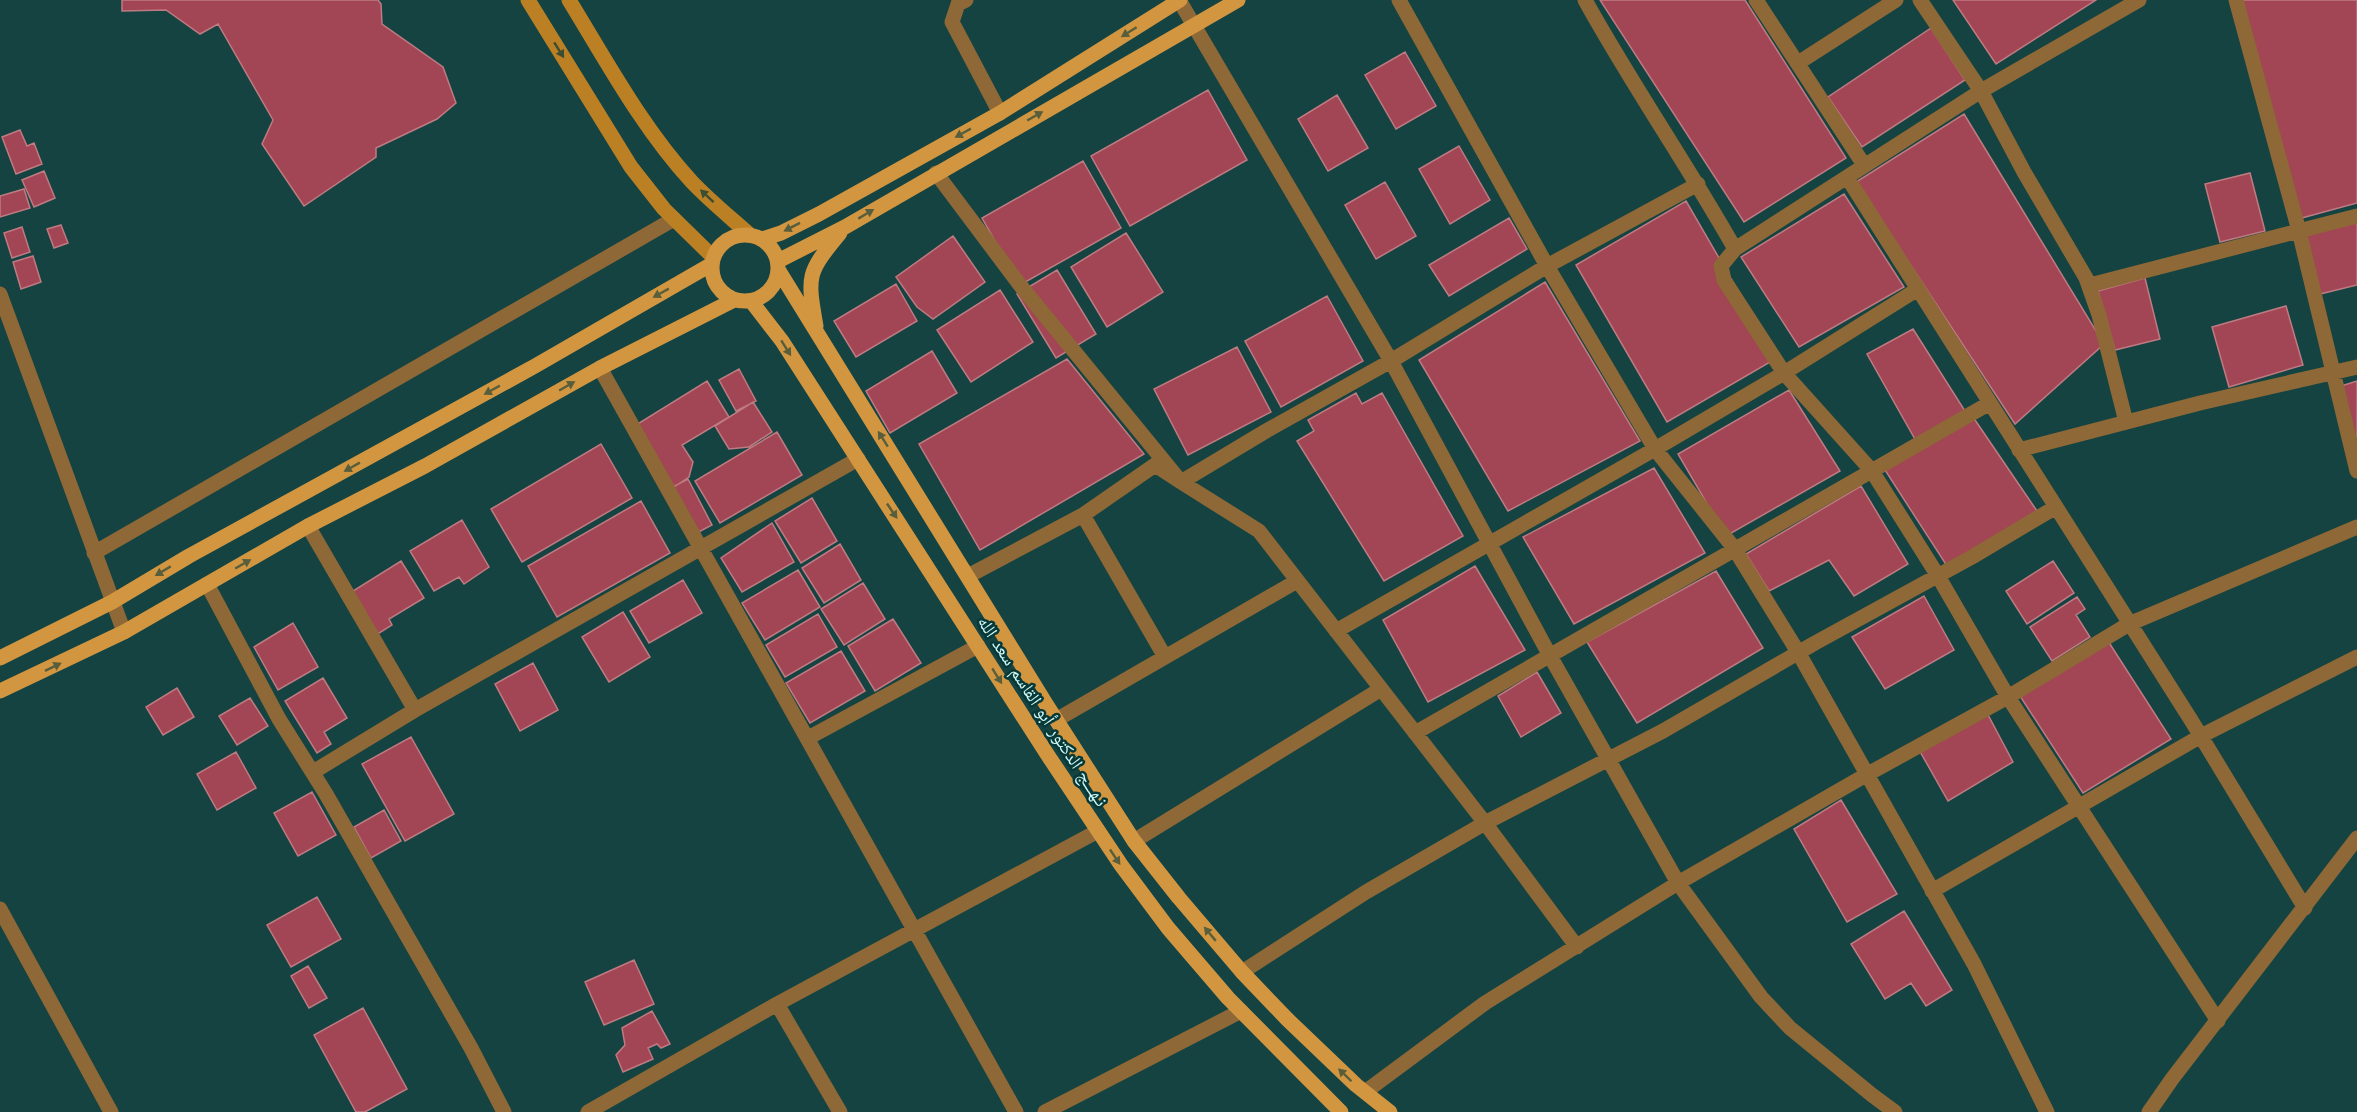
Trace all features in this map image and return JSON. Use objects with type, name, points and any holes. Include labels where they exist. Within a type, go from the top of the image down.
[{"type":"main road","points":[[528,0],[631,167],[713,261]]},
{"type":"main road","points":[[0,691],[124,632],[308,526],[425,466],[600,368],[734,300],[751,301],[761,298],[770,291],[776,282],[778,266],[772,248],[692,182],[635,107],[569,0]]},
{"type":"main road","points":[[734,300],[720,290],[712,273],[713,261],[724,242],[732,237],[756,237],[781,233],[809,219],[1000,113],[1179,0]]},
{"type":"main road","points":[[778,266],[1238,0]]},
{"type":"main road","points":[[818,334],[810,281],[822,256],[844,227]]},
{"type":"main road","points":[[0,658],[111,602],[199,550],[534,366],[713,261]]},
{"type":"main road","name":"نـهـــج الدكتور أبو القاسم سعد الله","points":[[778,266],[1056,720],[1134,841],[1242,972],[1287,1019],[1365,1092],[1390,1112]]},
{"type":"main road","name":"نـهـــج الدكتور أبو القاسم سعد الله","points":[[751,301],[782,341],[1098,831],[1168,928],[1241,1011],[1341,1112]]},
{"type":"street","points":[[966,0],[958,4],[952,22],[1000,113]]},
{"type":"street","points":[[1179,0],[1391,361],[1549,654],[1678,884],[1761,997],[1790,1028],[1896,1112]]},
{"type":"street","points":[[1399,0],[1547,266],[1655,449],[1734,548],[1798,652],[1974,964],[2047,1112]]},
{"type":"street","points":[[1585,0],[1642,99],[1698,184],[1735,249]]},
{"type":"street","points":[[1756,0],[1864,165]]},
{"type":"street","points":[[1798,63],[1896,0]]},
{"type":"street","points":[[1920,0],[1981,91],[2024,172],[2090,285],[2126,422]]},
{"type":"street","points":[[2139,0],[1981,91],[1864,165],[1735,249],[1721,266],[1724,280],[1784,373],[1872,471],[1938,576],[2008,697],[2218,1021]]},
{"type":"street","points":[[2236,0],[2299,231],[2357,471]]},
{"type":"street","points":[[936,173],[1020,285],[1181,482]]},
{"type":"street","points":[[1847,177],[2201,736],[2305,908]]},
{"type":"street","points":[[1181,482],[1391,361],[1547,266],[1698,184]]},
{"type":"street","points":[[2090,285],[2357,216]]},
{"type":"street","points":[[94,553],[674,219]]},
{"type":"street","points":[[1335,631],[1655,449],[1918,290]]},
{"type":"street","points":[[0,294],[111,602],[124,632]]},
{"type":"street","points":[[2019,450],[2357,367]]},
{"type":"street","points":[[600,368],[1016,1112]]},
{"type":"street","points":[[1415,733],[1549,654],[1990,403]]},
{"type":"street","points":[[314,772],[415,710],[858,459]]},
{"type":"street","points":[[968,576],[1083,516],[1155,465],[1258,531],[1485,823],[1577,946]]},
{"type":"street","points":[[1242,972],[1366,892],[1485,823],[1664,730],[2056,507]]},
{"type":"street","points":[[1083,516],[1165,657]]},
{"type":"street","points":[[308,526],[415,710]]},
{"type":"street","points":[[1365,1092],[1485,1003],[1678,884],[1866,775],[2008,697],[2129,624],[2357,527]]},
{"type":"street","points":[[1056,720],[1297,581]]},
{"type":"street","points":[[207,584],[279,719],[314,772],[471,1048],[504,1112]]},
{"type":"street","points":[[808,738],[978,646]]},
{"type":"street","points":[[1932,891],[2201,736],[2357,657]]},
{"type":"street","points":[[1134,841],[1381,689]]},
{"type":"street","points":[[588,1112],[777,1004],[1098,831]]},
{"type":"street","points":[[2149,1112],[2357,838]]},
{"type":"street","points":[[0,909],[111,1112]]},
{"type":"street","points":[[777,1004],[840,1112]]},
{"type":"street","points":[[1045,1112],[1241,1011]]},
{"type":"building","points":[[122,0],[378,0],[381,4],[382,24],[443,67],[456,103],[437,119],[376,148],[376,157],[304,206],[262,144],[273,120],[218,24],[200,34],[166,10],[122,11]]},
{"type":"building","points":[[1600,0],[1745,0],[1846,158],[1744,222]]},
{"type":"building","points":[[1953,0],[2096,0],[1996,64]]},
{"type":"building","points":[[2240,0],[2357,0],[2357,203],[2298,219]]},
{"type":"building","points":[[1931,28],[1965,80],[1862,147],[1828,97]]},
{"type":"building","points":[[1405,52],[1436,106],[1396,129],[1365,75]]},
{"type":"building","points":[[1208,90],[1247,160],[1130,226],[1091,156]]},
{"type":"building","points":[[1337,95],[1368,148],[1328,171],[1298,119]]},
{"type":"building","points":[[1964,114],[2104,344],[2015,424],[1856,182]]},
{"type":"building","points":[[20,130],[27,146],[34,143],[42,164],[16,174],[2,137]]},
{"type":"building","points":[[1459,146],[1490,200],[1450,224],[1419,169]]},
{"type":"building","points":[[1083,161],[1121,228],[1020,285],[982,218]]},
{"type":"building","points":[[44,171],[55,198],[34,207],[22,180]]},
{"type":"building","points":[[2250,173],[2265,231],[2220,242],[2205,184]]},
{"type":"building","points":[[1385,182],[1416,236],[1376,259],[1345,205]]},
{"type":"building","points":[[24,189],[30,208],[0,217],[0,196]]},
{"type":"building","points":[[1844,194],[1904,287],[1799,347],[1741,257]]},
{"type":"building","points":[[1686,201],[1777,358],[1667,422],[1576,265]]},
{"type":"building","points":[[1509,218],[1527,249],[1449,296],[1429,265]]},
{"type":"building","points":[[2357,221],[2357,285],[2320,294],[2304,235]]},
{"type":"building","points":[[61,225],[68,243],[54,248],[47,229]]},
{"type":"building","points":[[22,227],[30,252],[12,258],[4,233]]},
{"type":"building","points":[[1126,233],[1163,292],[1107,327],[1071,267]]},
{"type":"building","points":[[953,236],[985,282],[933,319],[917,307],[896,277]]},
{"type":"building","points":[[33,256],[41,282],[21,289],[13,262]]},
{"type":"building","points":[[1057,270],[1096,334],[1056,358],[1017,294]]},
{"type":"building","points":[[2145,278],[2160,339],[2115,350],[2098,291]]},
{"type":"building","points":[[1545,282],[1640,441],[1508,511],[1419,360]]},
{"type":"building","points":[[896,284],[917,321],[856,357],[834,321]]},
{"type":"building","points":[[1000,290],[1033,342],[971,382],[937,330]]},
{"type":"building","points":[[1327,296],[1363,361],[1281,407],[1245,341]]},
{"type":"building","points":[[2286,306],[2303,365],[2229,387],[2212,327]]},
{"type":"building","points":[[1913,329],[1965,411],[1916,441],[1867,354]]},
{"type":"building","points":[[1237,347],[1271,412],[1188,455],[1154,389]]},
{"type":"building","points":[[932,351],[957,393],[890,433],[866,391]]},
{"type":"building","points":[[1067,359],[1144,454],[980,550],[919,444]]},
{"type":"building","points":[[739,369],[756,401],[736,411],[719,380]]},
{"type":"building","points":[[707,381],[729,417],[682,445],[693,462],[689,477],[674,487],[636,425]]},
{"type":"building","points":[[2357,381],[2357,449],[2341,386]]},
{"type":"building","points":[[1789,390],[1840,471],[1726,536],[1678,454]]},
{"type":"building","points":[[1356,393],[1362,404],[1382,393],[1463,536],[1384,581],[1297,441],[1314,431],[1308,420]]},
{"type":"building","points":[[753,402],[772,432],[749,447],[729,449],[715,426]]},
{"type":"building","points":[[1973,417],[2037,511],[1947,566],[1885,470]]},
{"type":"building","points":[[777,432],[802,475],[720,523],[695,481]]},
{"type":"building","points":[[601,444],[632,498],[522,562],[491,509]]},
{"type":"building","points":[[1654,468],[1705,553],[1574,624],[1523,537]]},
{"type":"building","points":[[688,479],[712,525],[693,535],[669,489]]},
{"type":"building","points":[[1861,486],[1908,564],[1854,596],[1829,560],[1769,591],[1746,554]]},
{"type":"building","points":[[812,498],[837,541],[801,563],[775,521]]},
{"type":"building","points":[[641,501],[670,553],[557,617],[528,566]]},
{"type":"building","points":[[462,520],[489,567],[464,584],[459,577],[434,591],[410,551]]},
{"type":"building","points":[[772,523],[794,562],[742,592],[721,558]]},
{"type":"building","points":[[840,544],[861,580],[824,603],[802,568]]},
{"type":"building","points":[[401,561],[424,598],[389,619],[392,625],[373,637],[353,591]]},
{"type":"building","points":[[2053,561],[2074,593],[2027,624],[2006,591]]},
{"type":"building","points":[[1475,566],[1525,650],[1428,702],[1383,620]]},
{"type":"building","points":[[798,570],[820,607],[765,640],[742,603]]},
{"type":"building","points":[[1716,571],[1763,648],[1637,723],[1587,642]]},
{"type":"building","points":[[683,580],[702,613],[649,643],[630,611]]},
{"type":"building","points":[[863,583],[885,619],[844,645],[821,609]]},
{"type":"building","points":[[1924,596],[1954,650],[1885,689],[1852,637]]},
{"type":"building","points":[[2077,597],[2085,609],[2076,615],[2090,637],[2052,661],[2030,627]]},
{"type":"building","points":[[623,612],[650,657],[609,682],[582,637]]},
{"type":"building","points":[[818,614],[837,647],[785,677],[766,645]]},
{"type":"building","points":[[893,619],[921,663],[875,691],[848,646]]},
{"type":"building","points":[[293,623],[318,667],[278,690],[254,647]]},
{"type":"building","points":[[2108,641],[2171,739],[2083,793],[2020,696]]},
{"type":"building","points":[[841,651],[865,691],[810,723],[786,683]]},
{"type":"building","points":[[533,663],[558,710],[520,731],[495,684]]},
{"type":"building","points":[[1537,672],[1561,713],[1521,737],[1498,696]]},
{"type":"building","points":[[323,678],[347,718],[324,732],[331,744],[317,753],[285,701]]},
{"type":"building","points":[[177,688],[194,717],[163,735],[146,707]]},
{"type":"building","points":[[250,698],[268,726],[237,745],[219,716]]},
{"type":"building","points":[[1986,711],[2013,762],[1948,801],[1918,748]]},
{"type":"building","points":[[411,737],[454,814],[405,841],[362,764]]},
{"type":"building","points":[[236,752],[256,788],[217,810],[197,774]]},
{"type":"building","points":[[312,792],[336,835],[298,856],[274,813]]},
{"type":"building","points":[[1841,800],[1897,894],[1847,922],[1794,829]]},
{"type":"building","points":[[384,810],[401,841],[371,858],[354,827]]},
{"type":"building","points":[[317,897],[341,939],[291,967],[267,925]]},
{"type":"building","points":[[1904,911],[1952,990],[1926,1006],[1911,983],[1885,999],[1851,944]]},
{"type":"building","points":[[634,960],[654,1004],[604,1025],[585,982]]},
{"type":"building","points":[[308,966],[327,998],[309,1008],[291,976]]},
{"type":"building","points":[[363,1008],[407,1089],[365,1112],[356,1112],[314,1035]]},
{"type":"building","points":[[652,1011],[670,1044],[661,1048],[657,1044],[648,1048],[653,1059],[623,1072],[616,1055],[625,1045],[622,1028]]}]
